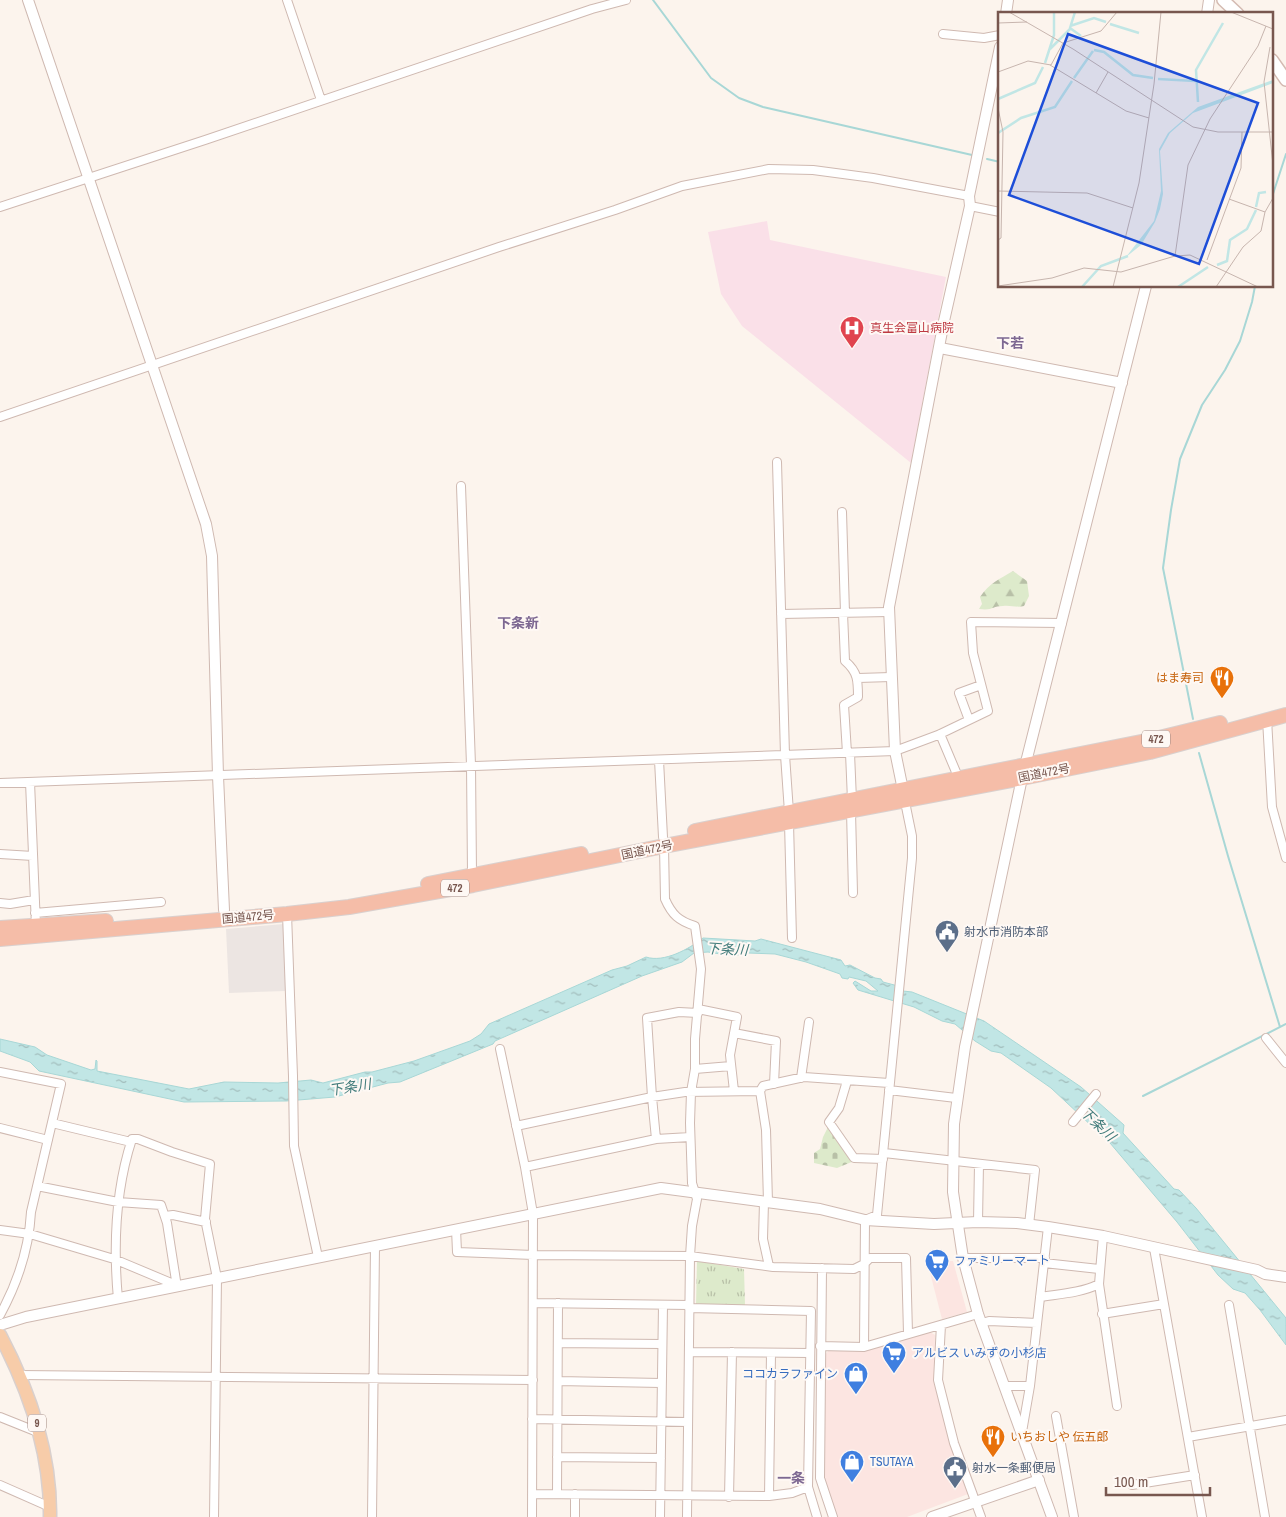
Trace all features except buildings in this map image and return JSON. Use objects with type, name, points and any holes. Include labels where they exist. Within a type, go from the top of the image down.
[{"type":"highway","name":"国道472号","points":[[904,795],[959,779],[1023,772],[1286,705]]},
{"type":"highway","name":"国道472号","points":[[0,928],[35,919],[224,910],[349,898],[472,874],[664,842],[1023,772],[1150,752],[1286,715]]},
{"type":"highway","name":"国道472号","points":[[0,939],[349,907],[473,885],[664,842]]},
{"type":"main road","points":[[1223,0],[1236,12]]},
{"type":"main road","points":[[1274,63],[1286,80]]},
{"type":"main road","name":"9","points":[[0,1335],[19,1374],[40,1433],[45,1454],[50,1512]]},
{"type":"street","points":[[28,0],[206,524],[212,556],[224,910]]},
{"type":"street","points":[[287,0],[321,100]]},
{"type":"street","points":[[0,207],[592,8],[626,0]]},
{"type":"street","points":[[943,34],[984,38],[998,35]]},
{"type":"street","points":[[865,1220],[876,1214],[912,858],[912,836],[895,751],[890,612],[944,321],[998,57]]},
{"type":"street","points":[[0,417],[682,186],[769,169],[813,170],[873,178],[970,201],[998,211]]},
{"type":"street","points":[[1052,1517],[980,1318],[963,1258],[953,1192],[956,1098],[1023,772],[1146,288]]},
{"type":"street","points":[[940,348],[1122,383]]},
{"type":"street","points":[[777,462],[792,938]]},
{"type":"street","points":[[461,486],[471,765],[472,874]]},
{"type":"street","points":[[842,512],[845,661],[853,667],[858,678],[858,697],[844,705],[852,805],[853,893]]},
{"type":"street","points":[[781,614],[890,612]]},
{"type":"street","points":[[0,783],[895,751],[940,734],[988,711],[973,653],[971,622],[1062,622]]},
{"type":"street","points":[[858,678],[891,677]]},
{"type":"street","points":[[969,720],[959,692],[981,685]]},
{"type":"street","points":[[1267,720],[1272,807],[1286,858]]},
{"type":"street","points":[[940,734],[959,779]]},
{"type":"street","points":[[659,760],[665,899],[668,907],[680,921],[695,926],[701,965],[695,1069],[691,1092],[692,1183],[697,1199],[692,1226],[690,1256],[687,1517]]},
{"type":"street","points":[[30,782],[35,919],[161,902]]},
{"type":"street","points":[[0,854],[33,856]]},
{"type":"street","points":[[0,903],[10,904],[34,900]]},
{"type":"street","points":[[287,914],[294,1146],[318,1257]]},
{"type":"street","points":[[656,1139],[648,1018],[679,1012],[698,1011],[737,1017],[730,1055],[734,1091]]},
{"type":"street","points":[[801,1078],[809,1022]]},
{"type":"street","points":[[734,1033],[776,1041],[774,1084]]},
{"type":"street","points":[[1266,1038],[1286,1063]]},
{"type":"street","points":[[500,1049],[533,1214],[532,1517]]},
{"type":"street","points":[[695,1069],[732,1066]]},
{"type":"street","points":[[0,1072],[61,1084],[31,1212],[30,1234],[13,1290],[0,1316]]},
{"type":"street","points":[[769,1266],[763,1239],[766,1202],[766,1130],[760,1091],[763,1086],[801,1078],[889,1087],[956,1098]]},
{"type":"street","points":[[847,1082],[840,1108],[830,1122],[854,1158],[883,1156],[1035,1170],[1029,1225]]},
{"type":"street","points":[[516,1126],[652,1097],[691,1092],[760,1091]]},
{"type":"street","points":[[1074,1120],[1096,1094]]},
{"type":"street","points":[[52,1123],[131,1142]]},
{"type":"street","points":[[0,1128],[48,1140]]},
{"type":"street","points":[[525,1167],[656,1139],[690,1137]]},
{"type":"street","points":[[118,1299],[114,1259],[118,1202],[124,1163],[132,1139],[138,1139],[210,1164],[206,1222],[217,1278],[214,1517]]},
{"type":"street","points":[[978,1222],[979,1164]]},
{"type":"street","points":[[37,1186],[118,1202],[161,1205],[165,1216],[177,1286]]},
{"type":"street","points":[[0,1325],[26,1317],[661,1188],[820,1209],[865,1220],[918,1224],[978,1222],[1048,1227],[1103,1236],[1257,1270],[1264,1274],[1286,1277]]},
{"type":"street","points":[[165,1216],[206,1222]]},
{"type":"street","points":[[864,1347],[865,1220]]},
{"type":"street","points":[[1022,1432],[1030,1386],[1048,1227]]},
{"type":"street","points":[[456,1229],[457,1252],[533,1255],[690,1256],[769,1266],[822,1268],[854,1268],[864,1264],[870,1258],[906,1258],[908,1333]]},
{"type":"street","points":[[0,1230],[30,1234],[114,1259],[177,1286]]},
{"type":"street","points":[[1103,1236],[1099,1284],[1117,1406]]},
{"type":"street","points":[[372,1517],[375,1246]]},
{"type":"street","points":[[1154,1248],[1202,1517]]},
{"type":"street","points":[[963,1258],[1044,1260],[1099,1269]]},
{"type":"street","points":[[822,1268],[820,1478],[833,1517]]},
{"type":"street","points":[[1040,1297],[1067,1293],[1099,1284]]},
{"type":"street","points":[[533,1303],[662,1305],[811,1311],[808,1488],[817,1517]]},
{"type":"street","points":[[557,1494],[558,1303]]},
{"type":"street","points":[[1102,1314],[1164,1304]]},
{"type":"street","points":[[660,1517],[662,1305]]},
{"type":"street","points":[[1230,1305],[1265,1517]]},
{"type":"street","points":[[820,1346],[864,1347],[940,1325],[980,1318],[989,1321],[1037,1323]]},
{"type":"street","points":[[940,1325],[938,1380],[954,1443],[981,1517]]},
{"type":"street","points":[[558,1343],[662,1344]]},
{"type":"street","points":[[689,1352],[810,1353]]},
{"type":"street","points":[[729,1496],[732,1352]]},
{"type":"street","points":[[769,1496],[771,1353]]},
{"type":"street","points":[[19,1374],[533,1380]]},
{"type":"street","points":[[558,1381],[662,1383]]},
{"type":"street","points":[[1005,1386],[1030,1386]]},
{"type":"street","points":[[1056,1416],[1074,1517]]},
{"type":"street","points":[[0,1417],[40,1433]]},
{"type":"street","points":[[532,1419],[688,1422]]},
{"type":"street","points":[[1188,1437],[1286,1420]]},
{"type":"street","points":[[557,1457],[661,1458]]},
{"type":"street","points":[[1132,1485],[1195,1475]]},
{"type":"street","points":[[932,1517],[1039,1480]]},
{"type":"street","points":[[0,1485],[50,1512]]},
{"type":"street","points":[[532,1494],[769,1496],[792,1493],[808,1488]]},
{"type":"street","points":[[574,1494],[576,1517]]},
{"type":"shaded area","name":"真生会富山病院","points":[[767,221],[770,240],[946,277],[911,463],[742,326],[721,294],[708,232]]},
{"type":"shaded area","points":[[284,924],[286,991],[229,993],[226,929]]},
{"type":"shaded area","points":[[927,1261],[953,1261],[967,1312],[942,1319]]},
{"type":"shaded area","points":[[930,1332],[935,1335],[934,1381],[950,1444],[968,1494],[907,1517],[836,1517],[825,1483],[825,1355],[829,1350],[868,1350]]},
{"type":"green space","points":[[1013,571],[1027,581],[1029,596],[1024,606],[999,606],[979,609],[982,604],[980,597],[983,592]]},
{"type":"green space","points":[[829,1125],[854,1161],[837,1168],[814,1163],[814,1153],[820,1149]]},
{"type":"green space","points":[[697,1261],[744,1269],[745,1305],[696,1306]]},
{"type":"water","name":"下条川","points":[[703,938],[755,941],[761,939],[841,960],[845,966],[850,965],[875,978],[881,979],[883,982],[898,986],[903,991],[912,992],[984,1021],[1081,1087],[1124,1125],[1123,1133],[1174,1189],[1179,1190],[1196,1208],[1286,1318],[1286,1345],[1245,1293],[1233,1289],[1218,1275],[1177,1222],[1110,1143],[1051,1088],[1001,1053],[991,1051],[975,1041],[955,1024],[942,1021],[914,1007],[858,990],[853,983],[855,981],[871,991],[878,991],[866,981],[849,977],[848,979],[842,978],[840,974],[775,954],[748,953],[733,956],[708,952],[694,953],[682,962],[642,976],[495,1041],[493,1044],[400,1082],[388,1083],[335,1097],[286,1101],[184,1102],[39,1071],[30,1062],[0,1051],[0,1039],[35,1047],[47,1055],[91,1070],[95,1069],[96,1060],[97,1071],[189,1089],[224,1082],[278,1083],[311,1080],[323,1083],[414,1061],[470,1041],[481,1034],[489,1024],[646,957],[661,958],[676,954]]},
{"type":"waterway","points":[[653,0],[711,78],[739,98],[763,107],[972,155]]},
{"type":"waterway","points":[[1274,191],[1286,154]]},
{"type":"waterway","points":[[987,159],[998,162]]},
{"type":"waterway","points":[[1193,719],[1163,568],[1171,510],[1180,459],[1202,405],[1225,370],[1240,341],[1255,288]]},
{"type":"waterway","points":[[1199,753],[1280,1027]]},
{"type":"waterway","points":[[1143,1096],[1286,1024]]},
{"type":"place","name":"真生会富山病院","points":[[852,349]]},
{"type":"place","name":"はま寿司","points":[[1222,699]]},
{"type":"place","name":"射水市消防本部","points":[[947,953]]},
{"type":"place","name":"ファミリーマート","points":[[937,1282]]},
{"type":"place","name":"アルビス いみずの小杉店","points":[[894,1374]]},
{"type":"place","name":"ココカラファイン","points":[[856,1395]]},
{"type":"place","name":"いちおしや 伝五郎","points":[[993,1458]]},
{"type":"place","name":"TSUTAYA","points":[[852,1483]]},
{"type":"place","name":"射水一条郵便局","points":[[955,1489]]},
{"type":"district","name":"下若","points":[[1010,343]]},
{"type":"district","name":"下条新","points":[[518,623]]},
{"type":"district","name":"一条","points":[[791,1478]]}]
